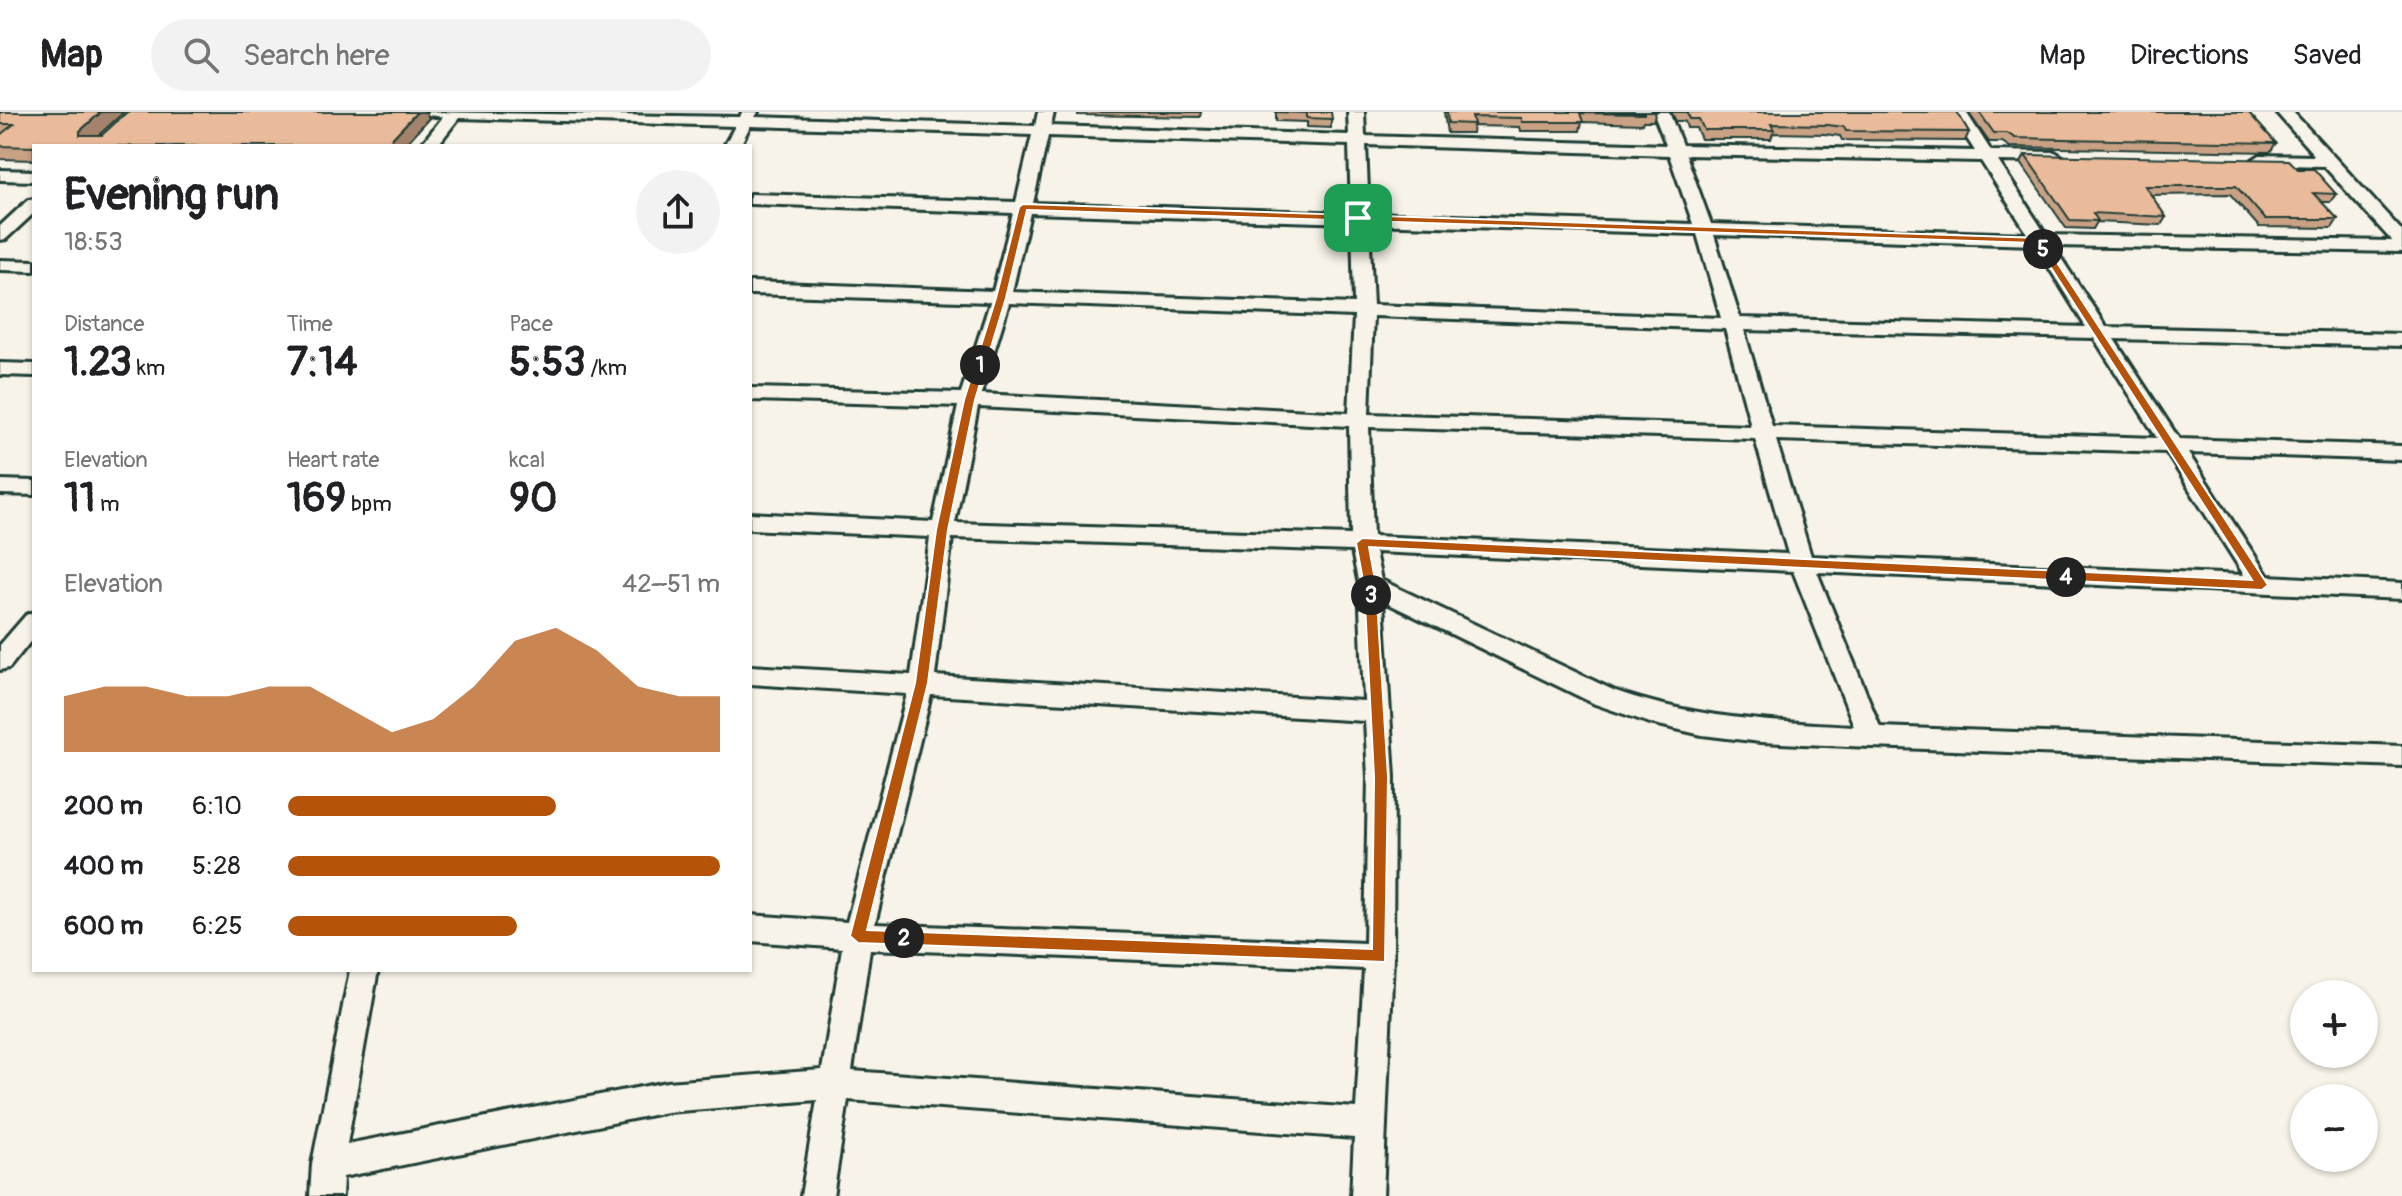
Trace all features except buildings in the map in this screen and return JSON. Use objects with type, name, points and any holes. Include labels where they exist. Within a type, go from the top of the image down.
[{"type":"street","points":[[434,112],[1044,121],[1357,138],[1677,150],[2077,157]]},
{"type":"street","points":[[430,144],[454,112]]},
{"type":"street","points":[[1356,112],[1364,310],[1359,420],[1362,543],[1370,585],[1381,777],[1379,957],[1367,1196]]},
{"type":"street","points":[[1661,112],[1705,230],[1735,324],[1803,564],[1871,737]]},
{"type":"street","points":[[1958,112],[2096,332],[2262,585]]},
{"type":"street","points":[[2284,112],[2402,244]]},
{"type":"street","points":[[733,144],[747,116]]},
{"type":"street","points":[[817,1196],[858,936],[922,683],[942,530],[969,400],[1001,298],[1044,121]]},
{"type":"street","points":[[2249,160],[2328,161]]},
{"type":"street","points":[[0,175],[32,176]]},
{"type":"street","points":[[752,199],[2038,240],[2402,244]]},
{"type":"street","points":[[0,235],[32,206]]},
{"type":"street","points":[[0,265],[32,266]]},
{"type":"street","points":[[752,288],[1735,324],[2402,340]]},
{"type":"street","points":[[0,369],[32,370]]},
{"type":"street","points":[[752,394],[969,400],[1359,420],[2402,453]]},
{"type":"street","points":[[0,487],[32,488]]},
{"type":"street","points":[[752,521],[1362,543],[2402,591]]},
{"type":"street","points":[[1370,585],[1604,697],[1650,713],[1702,725],[1760,732],[1871,737],[2402,756]]},
{"type":"street","points":[[0,661],[22,632]]},
{"type":"street","points":[[752,675],[1377,712]]},
{"type":"street","points":[[752,928],[858,936],[1379,957]]},
{"type":"street","points":[[326,1196],[328,1164],[364,972]]},
{"type":"street","points":[[328,1164],[667,1097],[760,1087],[834,1084],[1369,1124]]},
{"type":"route","points":[[1023,207],[1358,218],[2038,240],[2262,585],[1362,543],[1370,585],[1381,777],[1379,957],[858,936],[922,683],[942,530],[969,400],[1001,298],[1023,207]]}]
